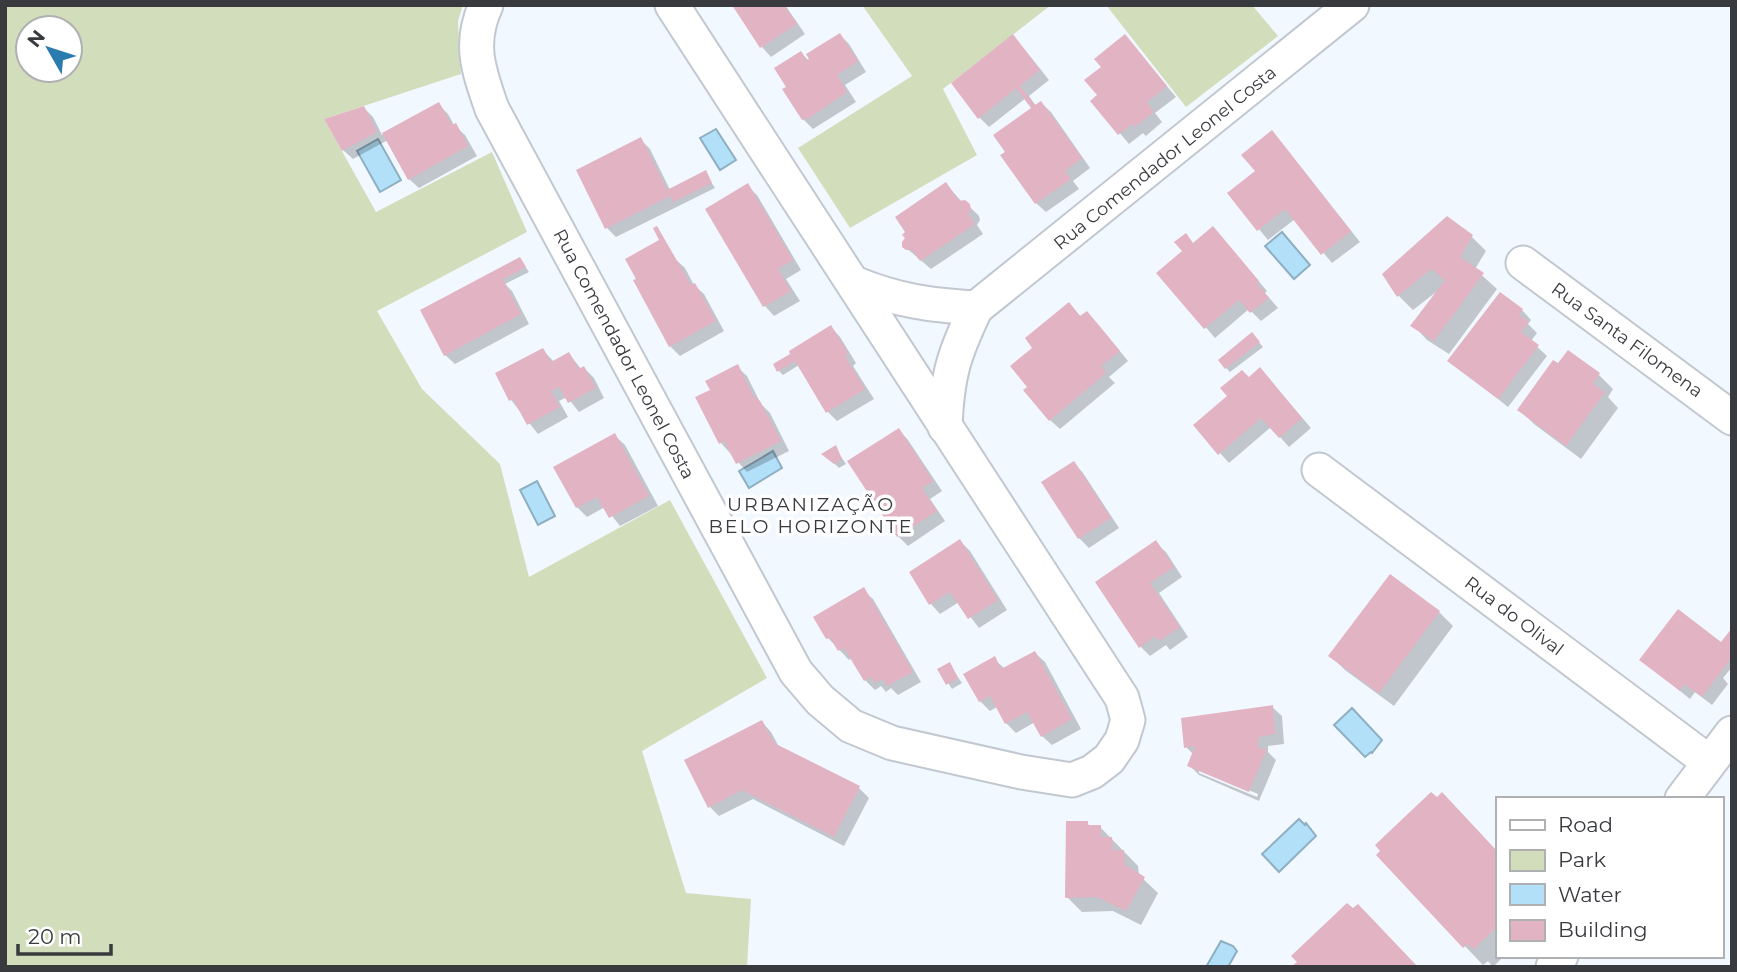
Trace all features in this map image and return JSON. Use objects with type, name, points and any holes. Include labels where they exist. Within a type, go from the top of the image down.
[{"type":"street","name":"Rua Comendador Leonel Costa","points":[[486,5],[479,20],[475,50],[492,109],[796,672],[820,700],[851,726],[892,743],[1021,772],[1072,780],[1092,772],[1109,759],[1122,740],[1128,720],[1122,698],[672,5]]},
{"type":"street","name":"Rua Comendador Leonel Costa","points":[[945,427],[946,390],[952,362],[976,308],[1353,5]]},
{"type":"street","name":"Rua Santa Filomena","points":[[1522,263],[1732,418]]},
{"type":"street","points":[[854,283],[888,297],[915,303],[976,308]]},
{"type":"street","name":"Rua do Olival","points":[[1319,470],[1709,762]]},
{"type":"street","points":[[1683,797],[1732,733]]},
{"type":"green space","points":[[5,5],[463,5],[458,21],[461,74],[324,119],[376,212],[492,152],[527,232],[377,311],[422,389],[500,464],[529,577],[670,500],[767,678],[642,751],[686,893],[751,899],[747,967],[5,967]]},
{"type":"green space","points":[[862,5],[1051,5],[943,89],[977,155],[850,228],[798,148],[912,76]]},
{"type":"green space","points":[[1106,5],[1252,5],[1278,36],[1186,107]]},
{"type":"water","points":[[716,129],[736,160],[720,170],[700,138]]},
{"type":"water","points":[[378,139],[401,180],[380,192],[357,151]]},
{"type":"water","points":[[1282,232],[1310,265],[1294,279],[1265,246]]},
{"type":"water","points":[[773,451],[782,468],[749,488],[739,471]]},
{"type":"water","points":[[537,481],[555,516],[538,525],[520,490]]},
{"type":"water","points":[[1352,708],[1382,740],[1372,753],[1365,757],[1334,725]]},
{"type":"water","points":[[1299,819],[1305,825],[1306,823],[1316,836],[1279,872],[1262,854]]},
{"type":"water","points":[[1221,941],[1233,946],[1237,951],[1228,967],[1206,967]]},
{"type":"building","points":[[732,5],[784,5],[797,24],[760,48]]},
{"type":"building","points":[[840,33],[858,61],[837,75],[847,92],[802,120],[782,89],[786,87],[774,68],[801,51],[807,60],[809,59],[806,54]]},
{"type":"building","points":[[1013,34],[1040,70],[1020,86],[1035,105],[1041,101],[1082,158],[1065,171],[1071,179],[1035,204],[1000,155],[1005,152],[993,135],[1031,108],[1016,88],[978,119],[951,83]]},
{"type":"building","points":[[1125,34],[1167,86],[1147,102],[1154,112],[1135,127],[1132,124],[1118,135],[1090,101],[1097,95],[1084,80],[1101,67],[1094,59]]},
{"type":"building","points":[[439,102],[452,125],[456,123],[468,146],[408,180],[382,133]]},
{"type":"building","points":[[364,106],[377,132],[342,151],[324,119]]},
{"type":"building","points":[[1272,130],[1351,231],[1321,255],[1285,209],[1257,231],[1227,193],[1255,171],[1241,155]]},
{"type":"building","points":[[641,137],[667,190],[706,170],[712,183],[673,202],[670,196],[605,229],[576,170]]},
{"type":"building","points":[[946,182],[959,201],[965,200],[970,204],[971,210],[968,214],[975,224],[920,261],[912,250],[902,247],[905,238],[902,235],[905,232],[895,217]]},
{"type":"building","points":[[748,183],[793,260],[778,269],[791,291],[763,307],[705,209]]},
{"type":"building","points":[[1447,216],[1473,235],[1460,257],[1484,273],[1434,341],[1410,326],[1445,280],[1431,269],[1397,297],[1382,274]]},
{"type":"building","points":[[657,226],[691,285],[695,283],[716,321],[669,347],[633,280],[636,279],[625,259],[659,240],[653,228]]},
{"type":"building","points":[[1213,226],[1259,281],[1257,283],[1269,298],[1250,313],[1239,300],[1204,329],[1156,273],[1182,251],[1174,242],[1186,233],[1193,243]]},
{"type":"building","points":[[520,257],[526,267],[503,279],[521,314],[444,356],[420,310]]},
{"type":"building","points":[[1500,292],[1523,309],[1519,315],[1529,322],[1521,332],[1539,345],[1498,399],[1447,361]]},
{"type":"building","points":[[1069,302],[1080,316],[1087,311],[1120,351],[1101,366],[1106,373],[1049,421],[1023,390],[1027,387],[1010,366],[1032,348],[1025,338]]},
{"type":"building","points":[[831,325],[848,353],[845,356],[865,389],[826,413],[795,361],[777,372],[773,364]]},
{"type":"building","points":[[1252,332],[1260,342],[1225,369],[1218,360]]},
{"type":"building","points":[[543,348],[551,362],[569,352],[579,369],[584,366],[596,388],[568,403],[559,387],[551,391],[560,407],[527,425],[513,399],[509,401],[495,373]]},
{"type":"building","points":[[1568,350],[1600,373],[1593,384],[1605,392],[1566,446],[1517,410],[1553,360],[1558,363]]},
{"type":"building","points":[[738,364],[781,441],[736,464],[724,441],[719,444],[695,397],[710,390],[705,381]]},
{"type":"building","points":[[1260,367],[1302,418],[1279,438],[1261,418],[1218,455],[1193,425],[1227,396],[1220,388],[1242,370],[1249,377]]},
{"type":"building","points":[[899,428],[933,481],[922,488],[937,511],[897,537],[847,461]]},
{"type":"building","points":[[615,433],[649,496],[609,518],[597,497],[576,508],[553,467]]},
{"type":"building","points":[[836,445],[842,459],[834,464],[821,454]]},
{"type":"building","points":[[1074,461],[1111,518],[1078,539],[1041,482]]},
{"type":"building","points":[[960,539],[998,600],[968,619],[950,592],[929,605],[909,572]]},
{"type":"building","points":[[1156,540],[1174,567],[1150,583],[1180,627],[1159,641],[1155,636],[1139,648],[1095,582]]},
{"type":"building","points":[[1390,574],[1440,611],[1379,693],[1328,656]]},
{"type":"building","points":[[864,587],[913,672],[887,686],[883,679],[875,683],[871,677],[864,681],[844,648],[838,651],[830,638],[826,639],[813,617]]},
{"type":"building","points":[[1678,609],[1721,642],[1732,628],[1732,657],[1702,697],[1684,684],[1680,691],[1639,660]]},
{"type":"building","points":[[1035,651],[1072,719],[1041,737],[1027,712],[1005,724],[990,696],[979,702],[963,674],[995,656],[1001,669]]},
{"type":"building","points":[[950,662],[958,678],[946,685],[937,669]]},
{"type":"building","points":[[1273,705],[1275,734],[1259,737],[1258,748],[1267,749],[1249,792],[1187,766],[1195,746],[1184,748],[1181,718]]},
{"type":"building","points":[[762,720],[774,743],[860,786],[834,837],[742,790],[708,808],[684,760]]},
{"type":"building","points":[[1431,792],[1437,797],[1442,792],[1496,850],[1496,928],[1473,950],[1468,944],[1463,948],[1376,855],[1380,851],[1375,845]]},
{"type":"building","points":[[1066,821],[1088,821],[1088,825],[1101,825],[1101,837],[1112,837],[1113,850],[1124,850],[1125,865],[1145,877],[1126,911],[1097,897],[1065,898]]},
{"type":"building","points":[[1347,903],[1353,908],[1358,904],[1418,967],[1291,967],[1297,962],[1291,956]]},
{"type":"district","name":"URBANIZAÇÃO BELO HORIZONTE","points":[[811,515]]}]
